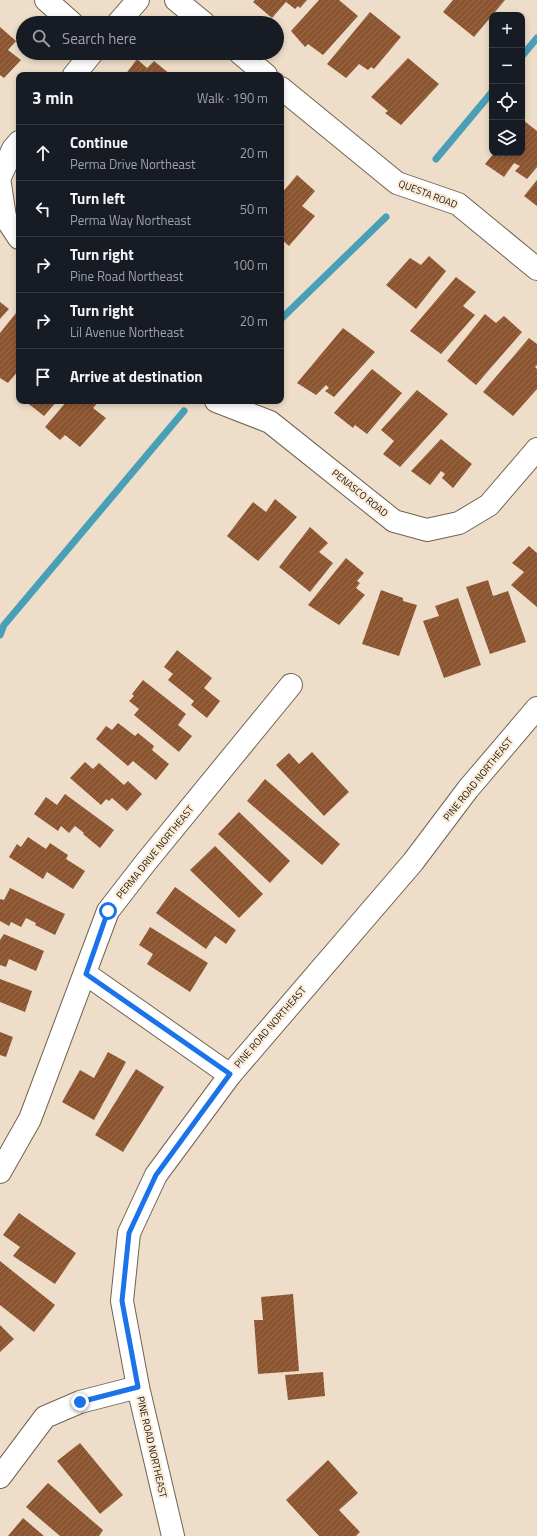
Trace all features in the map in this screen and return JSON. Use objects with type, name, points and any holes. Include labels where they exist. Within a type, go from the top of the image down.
[{"type":"street","points":[[46,0],[64,16]]},
{"type":"street","points":[[124,16],[138,0]]},
{"type":"street","points":[[176,0],[195,16]]},
{"type":"street","points":[[76,72],[86,60]]},
{"type":"street","points":[[248,60],[262,72]]},
{"type":"street","name":"QUESTA ROAD","points":[[284,90],[397,183],[458,204],[537,269]]},
{"type":"street","points":[[0,177],[16,146]]},
{"type":"street","points":[[0,184],[5,217],[16,234]]},
{"type":"street","name":"PENASCO ROAD","points":[[224,404],[270,422],[394,521],[428,530],[459,523],[490,505],[537,449]]},
{"type":"street","name":"PERMA DRIVE NORTHEAST","points":[[0,1172],[30,1119],[86,974],[108,911],[146,862],[291,685]]},
{"type":"street","name":"PINE ROAD NORTHEAST","points":[[173,1536],[138,1387],[122,1301],[129,1233],[156,1175],[230,1074],[413,862],[468,789],[537,708]]},
{"type":"street","points":[[86,974],[230,1074]]},
{"type":"street","points":[[0,1477],[45,1417],[80,1402],[138,1387]]},
{"type":"building","points":[[255,0],[307,0],[300,8],[298,6],[295,9],[286,2],[274,16],[270,16],[253,2]]},
{"type":"building","points":[[319,0],[339,0],[358,16],[323,55],[308,44],[305,47],[291,31]]},
{"type":"building","points":[[453,0],[505,0],[495,12],[489,12],[489,19],[474,37],[443,12]]},
{"type":"building","points":[[370,12],[401,37],[374,69],[371,67],[368,70],[359,64],[346,78],[327,64]]},
{"type":"building","points":[[0,27],[16,41],[8,50],[16,56],[16,60],[21,60],[4,78],[0,75]]},
{"type":"building","points":[[408,58],[439,84],[401,125],[385,113],[388,111],[371,97]]},
{"type":"building","points":[[136,60],[138,60],[147,68],[154,61],[167,72],[127,72]]},
{"type":"building","points":[[525,122],[537,131],[537,167],[527,179],[515,171],[520,166],[514,163],[504,177],[485,164],[492,156],[525,156]]},
{"type":"building","points":[[297,175],[315,191],[302,206],[315,216],[289,246],[284,242],[284,190]]},
{"type":"building","points":[[537,180],[537,206],[524,196]]},
{"type":"building","points":[[429,256],[446,271],[416,309],[386,285],[410,258],[421,265]]},
{"type":"building","points":[[456,277],[476,292],[463,306],[475,315],[441,354],[410,331]]},
{"type":"building","points":[[0,302],[9,309],[0,319]]},
{"type":"building","points":[[16,313],[16,374],[8,383],[0,378],[0,333]]},
{"type":"building","points":[[485,314],[496,323],[504,316],[522,332],[476,385],[447,361]]},
{"type":"building","points":[[343,328],[375,352],[334,397],[325,391],[329,388],[326,385],[316,395],[297,383]]},
{"type":"building","points":[[529,338],[537,344],[537,365],[535,367],[537,369],[537,389],[513,416],[483,392]]},
{"type":"building","points":[[372,369],[402,393],[367,434],[355,425],[353,428],[334,413]]},
{"type":"building","points":[[417,390],[448,414],[400,467],[383,454],[394,441],[381,430]]},
{"type":"building","points":[[29,404],[54,404],[44,416]]},
{"type":"building","points":[[64,404],[96,404],[93,408],[106,418],[80,447],[65,435],[60,440],[45,427]]},
{"type":"building","points":[[441,439],[472,464],[453,488],[442,478],[445,474],[441,471],[430,485],[411,471]]},
{"type":"building","points":[[275,499],[297,517],[258,561],[227,536],[253,502],[266,512]]},
{"type":"building","points":[[310,527],[328,543],[319,552],[333,563],[310,592],[279,567]]},
{"type":"building","points":[[529,546],[537,553],[537,607],[511,585],[524,572],[512,563]]},
{"type":"building","points":[[346,558],[364,573],[357,581],[360,583],[356,588],[365,595],[339,625],[308,605]]},
{"type":"building","points":[[488,580],[493,596],[508,591],[526,642],[490,654],[466,587]]},
{"type":"building","points":[[381,590],[403,598],[403,601],[417,605],[399,656],[362,644]]},
{"type":"building","points":[[458,598],[481,665],[444,678],[423,621],[439,616],[435,606]]},
{"type":"building","points":[[177,650],[212,678],[204,688],[220,701],[207,718],[191,705],[194,701],[168,680],[173,674],[164,667]]},
{"type":"building","points":[[143,680],[186,714],[178,725],[192,736],[179,752],[134,715],[139,709],[129,701],[134,696],[132,694]]},
{"type":"building","points":[[118,723],[135,736],[138,733],[154,746],[152,750],[169,764],[156,780],[133,761],[128,766],[96,739],[106,726],[112,730]]},
{"type":"building","points":[[312,752],[349,792],[324,816],[276,765],[289,753],[299,764]]},
{"type":"building","points":[[85,762],[93,769],[99,763],[124,785],[128,781],[142,794],[127,811],[112,798],[109,801],[106,799],[101,805],[70,778]]},
{"type":"building","points":[[265,779],[340,844],[322,865],[247,801]]},
{"type":"building","points":[[65,794],[114,830],[100,848],[75,826],[69,833],[61,826],[58,831],[34,814],[46,797],[57,805]]},
{"type":"building","points":[[239,812],[290,861],[270,883],[218,834]]},
{"type":"building","points":[[28,837],[46,849],[50,843],[68,855],[66,859],[85,871],[73,889],[47,872],[43,879],[9,857],[17,844],[21,847]]},
{"type":"building","points":[[215,846],[263,894],[239,918],[190,870]]},
{"type":"building","points":[[175,887],[236,930],[226,944],[215,936],[206,949],[156,913]]},
{"type":"building","points":[[10,888],[65,914],[55,935],[35,925],[36,923],[26,918],[21,927],[11,922],[9,926],[0,921],[0,899],[4,900]]},
{"type":"building","points":[[150,927],[208,963],[190,992],[147,964],[153,954],[139,945]]},
{"type":"building","points":[[4,934],[44,951],[36,971],[9,959],[6,967],[0,965],[0,940]]},
{"type":"building","points":[[0,979],[32,991],[25,1012],[0,1002]]},
{"type":"building","points":[[0,1032],[13,1037],[6,1057],[0,1055]]},
{"type":"building","points":[[108,1052],[126,1062],[94,1120],[62,1102],[80,1070],[94,1078]]},
{"type":"building","points":[[136,1069],[164,1087],[123,1152],[95,1135]]},
{"type":"building","points":[[19,1213],[76,1253],[55,1284],[13,1256],[20,1247],[3,1235]]},
{"type":"building","points":[[0,1261],[55,1305],[34,1332],[0,1305]]},
{"type":"building","points":[[293,1294],[299,1371],[258,1374],[254,1320],[263,1320],[261,1297]]},
{"type":"building","points":[[0,1325],[14,1339],[0,1352]]},
{"type":"building","points":[[323,1372],[325,1396],[288,1400],[285,1375]]},
{"type":"building","points":[[80,1443],[123,1495],[100,1514],[57,1461]]},
{"type":"building","points":[[328,1460],[358,1493],[339,1510],[360,1532],[356,1536],[319,1536],[286,1500]]},
{"type":"building","points":[[48,1483],[103,1530],[99,1536],[60,1536],[26,1507]]},
{"type":"building","points":[[23,1518],[44,1536],[8,1536]]},
{"type":"waterway","points":[[525,52],[537,38]]},
{"type":"waterway","points":[[436,159],[489,96]]},
{"type":"waterway","points":[[284,316],[386,217]]},
{"type":"waterway","points":[[0,635],[4,625],[184,411]]},
{"type":"route","points":[[80,1402],[138,1387],[122,1301],[129,1233],[156,1175],[230,1074],[86,974],[108,911]]}]
